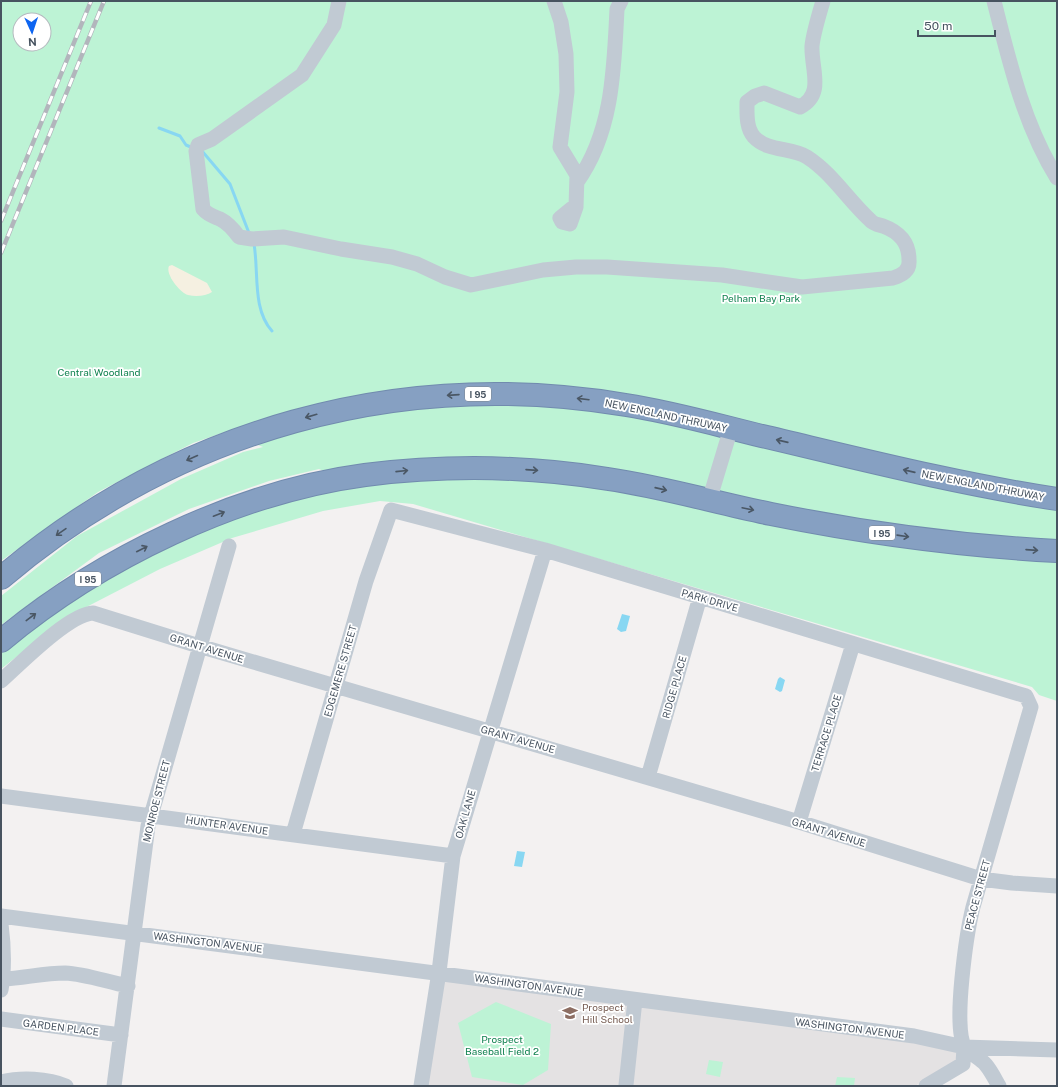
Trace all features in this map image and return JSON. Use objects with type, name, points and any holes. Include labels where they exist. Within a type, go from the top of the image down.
[{"type":"highway","name":"NEW ENGLAND THRUWAY","points":[[1,578],[36,549],[77,520],[126,491],[211,450],[259,433],[343,408],[426,397],[487,393],[533,394],[570,397],[629,405],[911,471],[1057,499]]},
{"type":"highway","name":"I 95","points":[[1,642],[36,614],[78,585],[115,563],[166,537],[218,515],[253,502],[290,491],[344,479],[410,470],[525,470],[608,478],[780,516],[883,533],[990,546],[1057,551]]},
{"type":"street","points":[[339,1],[334,25],[302,75],[212,138],[198,145],[196,151],[203,209],[208,214],[231,227],[239,237],[252,239],[284,237],[341,249],[392,257],[417,264],[445,277],[471,285],[544,270],[607,266],[722,275],[802,287],[893,278],[903,274],[909,264],[909,252],[902,237],[894,231],[871,222],[824,170],[812,161],[789,150],[764,146],[753,137],[748,124],[747,102],[755,96],[764,93],[800,107],[808,103],[814,92],[812,45],[824,1]]},
{"type":"street","points":[[554,1],[561,22],[566,54],[568,92],[560,147],[577,176],[576,207]]},
{"type":"street","points":[[577,182],[587,169],[597,147],[606,116],[613,80],[617,9],[621,1]]},
{"type":"street","points":[[994,1],[1018,89],[1033,132],[1057,178]]},
{"type":"street","points":[[710,501],[731,428]]},
{"type":"street","name":"PARK DRIVE","points":[[392,510],[545,550],[1026,696]]},
{"type":"street","name":"EDGEMERE STREET","points":[[293,834],[366,581],[392,510]]},
{"type":"street","name":"MONROE STREET","points":[[114,1086],[135,933],[141,871],[151,815],[229,546]]},
{"type":"street","name":"OAK LANE","points":[[421,1086],[439,972],[453,856],[489,731],[545,550]]},
{"type":"street","name":"RIDGE PLACE","points":[[648,777],[700,597]]},
{"type":"street","name":"GRANT AVENUE","points":[[1,681],[64,626],[81,615],[88,613],[648,777],[981,879],[1012,884],[1057,886]]},
{"type":"street","name":"TERRACE PLACE","points":[[799,822],[853,644]]},
{"type":"street","name":"PEACE STREET","points":[[964,1047],[960,1033],[961,985],[967,931],[1031,707],[1026,696]]},
{"type":"street","name":"HUNTER AVENUE","points":[[1,796],[453,856]]},
{"type":"street","name":"WASHINGTON AVENUE","points":[[1,916],[439,972],[635,1000],[914,1036],[964,1047],[1057,1050]]},
{"type":"street","points":[[1,924],[5,953],[2,984],[64,973],[85,975],[106,982],[128,986]]},
{"type":"street","points":[[626,1085],[635,1000]]},
{"type":"street","name":"GARDEN PLACE","points":[[1,1019],[121,1035]]},
{"type":"street","points":[[926,1086],[963,1064],[964,1047]]},
{"type":"street","points":[[964,1047],[985,1065],[999,1086]]},
{"type":"street","points":[[1,1082],[10,1079],[47,1081],[66,1086]]},
{"type":"shaded area","name":"Prospect Hill School","points":[[443,978],[961,1047],[962,1058],[915,1086],[426,1086]]},
{"type":"green space","name":"Pelham Bay Park","points":[[1,1],[1057,1],[1057,701],[1039,695],[1032,687],[413,504],[380,501],[323,511],[232,538],[160,569],[67,617],[1,669],[1,654],[4,651],[64,605],[141,559],[205,529],[278,504],[360,485],[319,469],[269,481],[189,509],[99,553],[1,625],[1,596],[77,536],[181,479],[243,452],[263,447],[225,432],[193,443],[98,492],[1,561]]},
{"type":"green space","name":"Prospect Baseball Field 2","points":[[496,1002],[551,1024],[548,1070],[523,1085],[472,1077],[458,1023]]},
{"type":"green space","points":[[709,1060],[723,1062],[720,1077],[706,1074]]},
{"type":"green space","points":[[837,1077],[855,1078],[854,1086],[835,1086]]},
{"type":"sand","points":[[172,265],[207,283],[212,292],[198,296],[185,294],[177,287],[169,274],[169,266]]},
{"type":"water","points":[[622,614],[630,616],[626,631],[621,632],[617,629]]},
{"type":"water","points":[[780,677],[785,680],[782,691],[780,692],[775,689]]},
{"type":"water","points":[[517,851],[525,852],[522,867],[514,866]]},
{"type":"waterway","points":[[159,128],[180,136],[186,145],[193,148]]},
{"type":"waterway","points":[[202,151],[230,184],[249,233]]},
{"type":"waterway","points":[[254,244],[257,290],[261,312],[272,331]]},
{"type":"railway","points":[[1,221],[91,1]]},
{"type":"railway","points":[[1,253],[104,1]]},
{"type":"place","name":"Prospect Hill School","points":[[570,1013]]},
{"type":"park label","name":"Central Woodland","points":[[99,372]]}]
